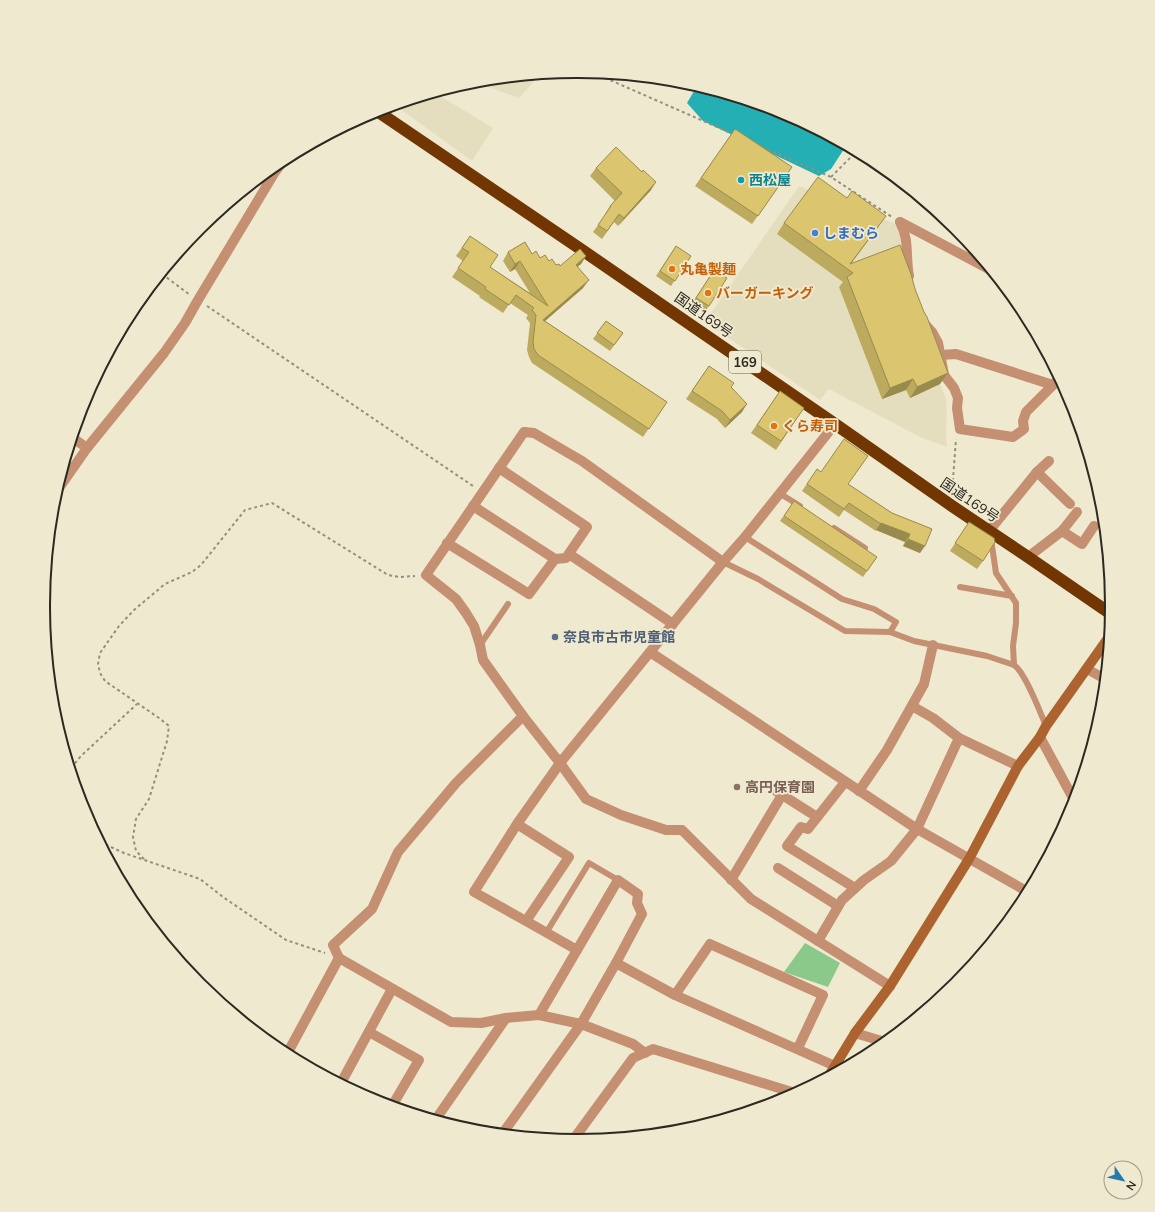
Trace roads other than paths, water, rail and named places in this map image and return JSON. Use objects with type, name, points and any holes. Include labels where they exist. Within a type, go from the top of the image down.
[{"type":"highway","name":"国道169号","points":[[384,116],[1105,610]]},
{"type":"street","points":[[66,478],[87,448],[164,353],[185,323],[273,175]]},
{"type":"street","points":[[910,283],[905,231],[900,222],[978,263]]},
{"type":"street","points":[[920,316],[922,322],[932,332],[938,343],[944,375],[954,388],[958,398],[957,408],[960,429],[1013,437],[1024,429],[1023,421],[1026,412],[1055,383]]},
{"type":"street","points":[[941,355],[956,354],[1055,382]]},
{"type":"street","points":[[577,950],[474,892],[517,824],[560,763],[745,537],[835,424]]},
{"type":"street","points":[[723,562],[582,461],[534,433],[524,432],[426,575],[456,599],[474,626],[483,660],[523,716],[586,799],[621,815],[666,830],[682,830],[751,899],[890,986]]},
{"type":"street","points":[[77,441],[87,448]]},
{"type":"street","points":[[989,530],[1037,472],[1049,461]]},
{"type":"street","points":[[473,506],[555,559],[566,558],[569,554],[587,527],[499,468]]},
{"type":"street","points":[[1037,472],[1070,504]]},
{"type":"street","points":[[1028,557],[1062,531],[1077,512]]},
{"type":"street","points":[[1062,531],[1082,544],[1094,526]]},
{"type":"street","points":[[447,543],[529,594],[555,559]]},
{"type":"street","points":[[569,554],[673,624]]},
{"type":"street","points":[[859,791],[888,750],[924,684],[933,645]]},
{"type":"street","points":[[834,1067],[855,1033],[890,986],[969,859],[1018,766],[1104,645]]},
{"type":"street","points":[[650,652],[917,830],[1022,889]]},
{"type":"street","points":[[1087,670],[1100,676]]},
{"type":"street","points":[[912,706],[933,718],[959,738],[1018,766]]},
{"type":"street","points":[[523,716],[456,782],[398,852],[372,909],[333,945],[339,958],[451,1022],[481,1023],[506,1018],[539,1015],[581,1024],[633,1044],[645,1053]]},
{"type":"street","points":[[1040,736],[1070,793]]},
{"type":"street","points":[[818,941],[842,900],[864,880],[891,861],[917,830],[959,738]]},
{"type":"street","points":[[845,782],[808,829],[801,827],[787,846],[855,888]]},
{"type":"street","points":[[731,880],[779,793],[817,817]]},
{"type":"street","points":[[517,824],[569,857],[526,921]]},
{"type":"street","points":[[778,868],[838,906]]},
{"type":"street","points":[[506,1129],[581,1024],[642,914],[637,903],[638,894],[618,880],[539,1015]]},
{"type":"street","points":[[676,995],[710,944],[822,995],[798,1048]]},
{"type":"street","points":[[290,1049],[339,958]]},
{"type":"street","points":[[616,963],[676,995],[798,1048],[830,1069]]},
{"type":"street","points":[[343,1079],[392,989]]},
{"type":"street","points":[[439,1115],[506,1018]]},
{"type":"street","points":[[369,1032],[419,1060],[395,1101]]},
{"type":"street","points":[[855,1033],[878,1040]]},
{"type":"street","points":[[577,1134],[633,1058],[653,1049],[786,1090]]},
{"type":"lane","points":[[779,493],[806,510]]},
{"type":"lane","points":[[825,522],[865,548]]},
{"type":"lane","points":[[989,530],[993,545],[996,573],[1016,603],[1016,623],[1013,646],[1014,665]]},
{"type":"lane","points":[[745,537],[842,599],[874,609],[896,622],[890,632]]},
{"type":"lane","points":[[723,562],[758,579],[845,631],[890,632],[914,641],[987,656],[1014,665],[1019,668],[1028,685],[1046,726]]},
{"type":"lane","points":[[960,587],[1012,596]]},
{"type":"lane","points":[[480,645],[508,604]]},
{"type":"lane","points":[[546,933],[589,863],[618,880]]},
{"type":"water","points":[[694,92],[714,96],[747,106],[779,119],[811,133],[843,150],[831,169],[819,176],[703,121],[687,103]]},
{"type":"place","name":"西松屋","points":[[741,180]]},
{"type":"place","name":"しまむら","points":[[815,233]]},
{"type":"place","name":"丸亀製麺","points":[[672,269]]},
{"type":"place","name":"バーガーキング","points":[[708,293]]},
{"type":"place","name":"くら寿司","points":[[774,426]]},
{"type":"place","name":"奈良市古市児童館","points":[[555,637]]},
{"type":"place","name":"高円保育園","points":[[737,787]]}]
